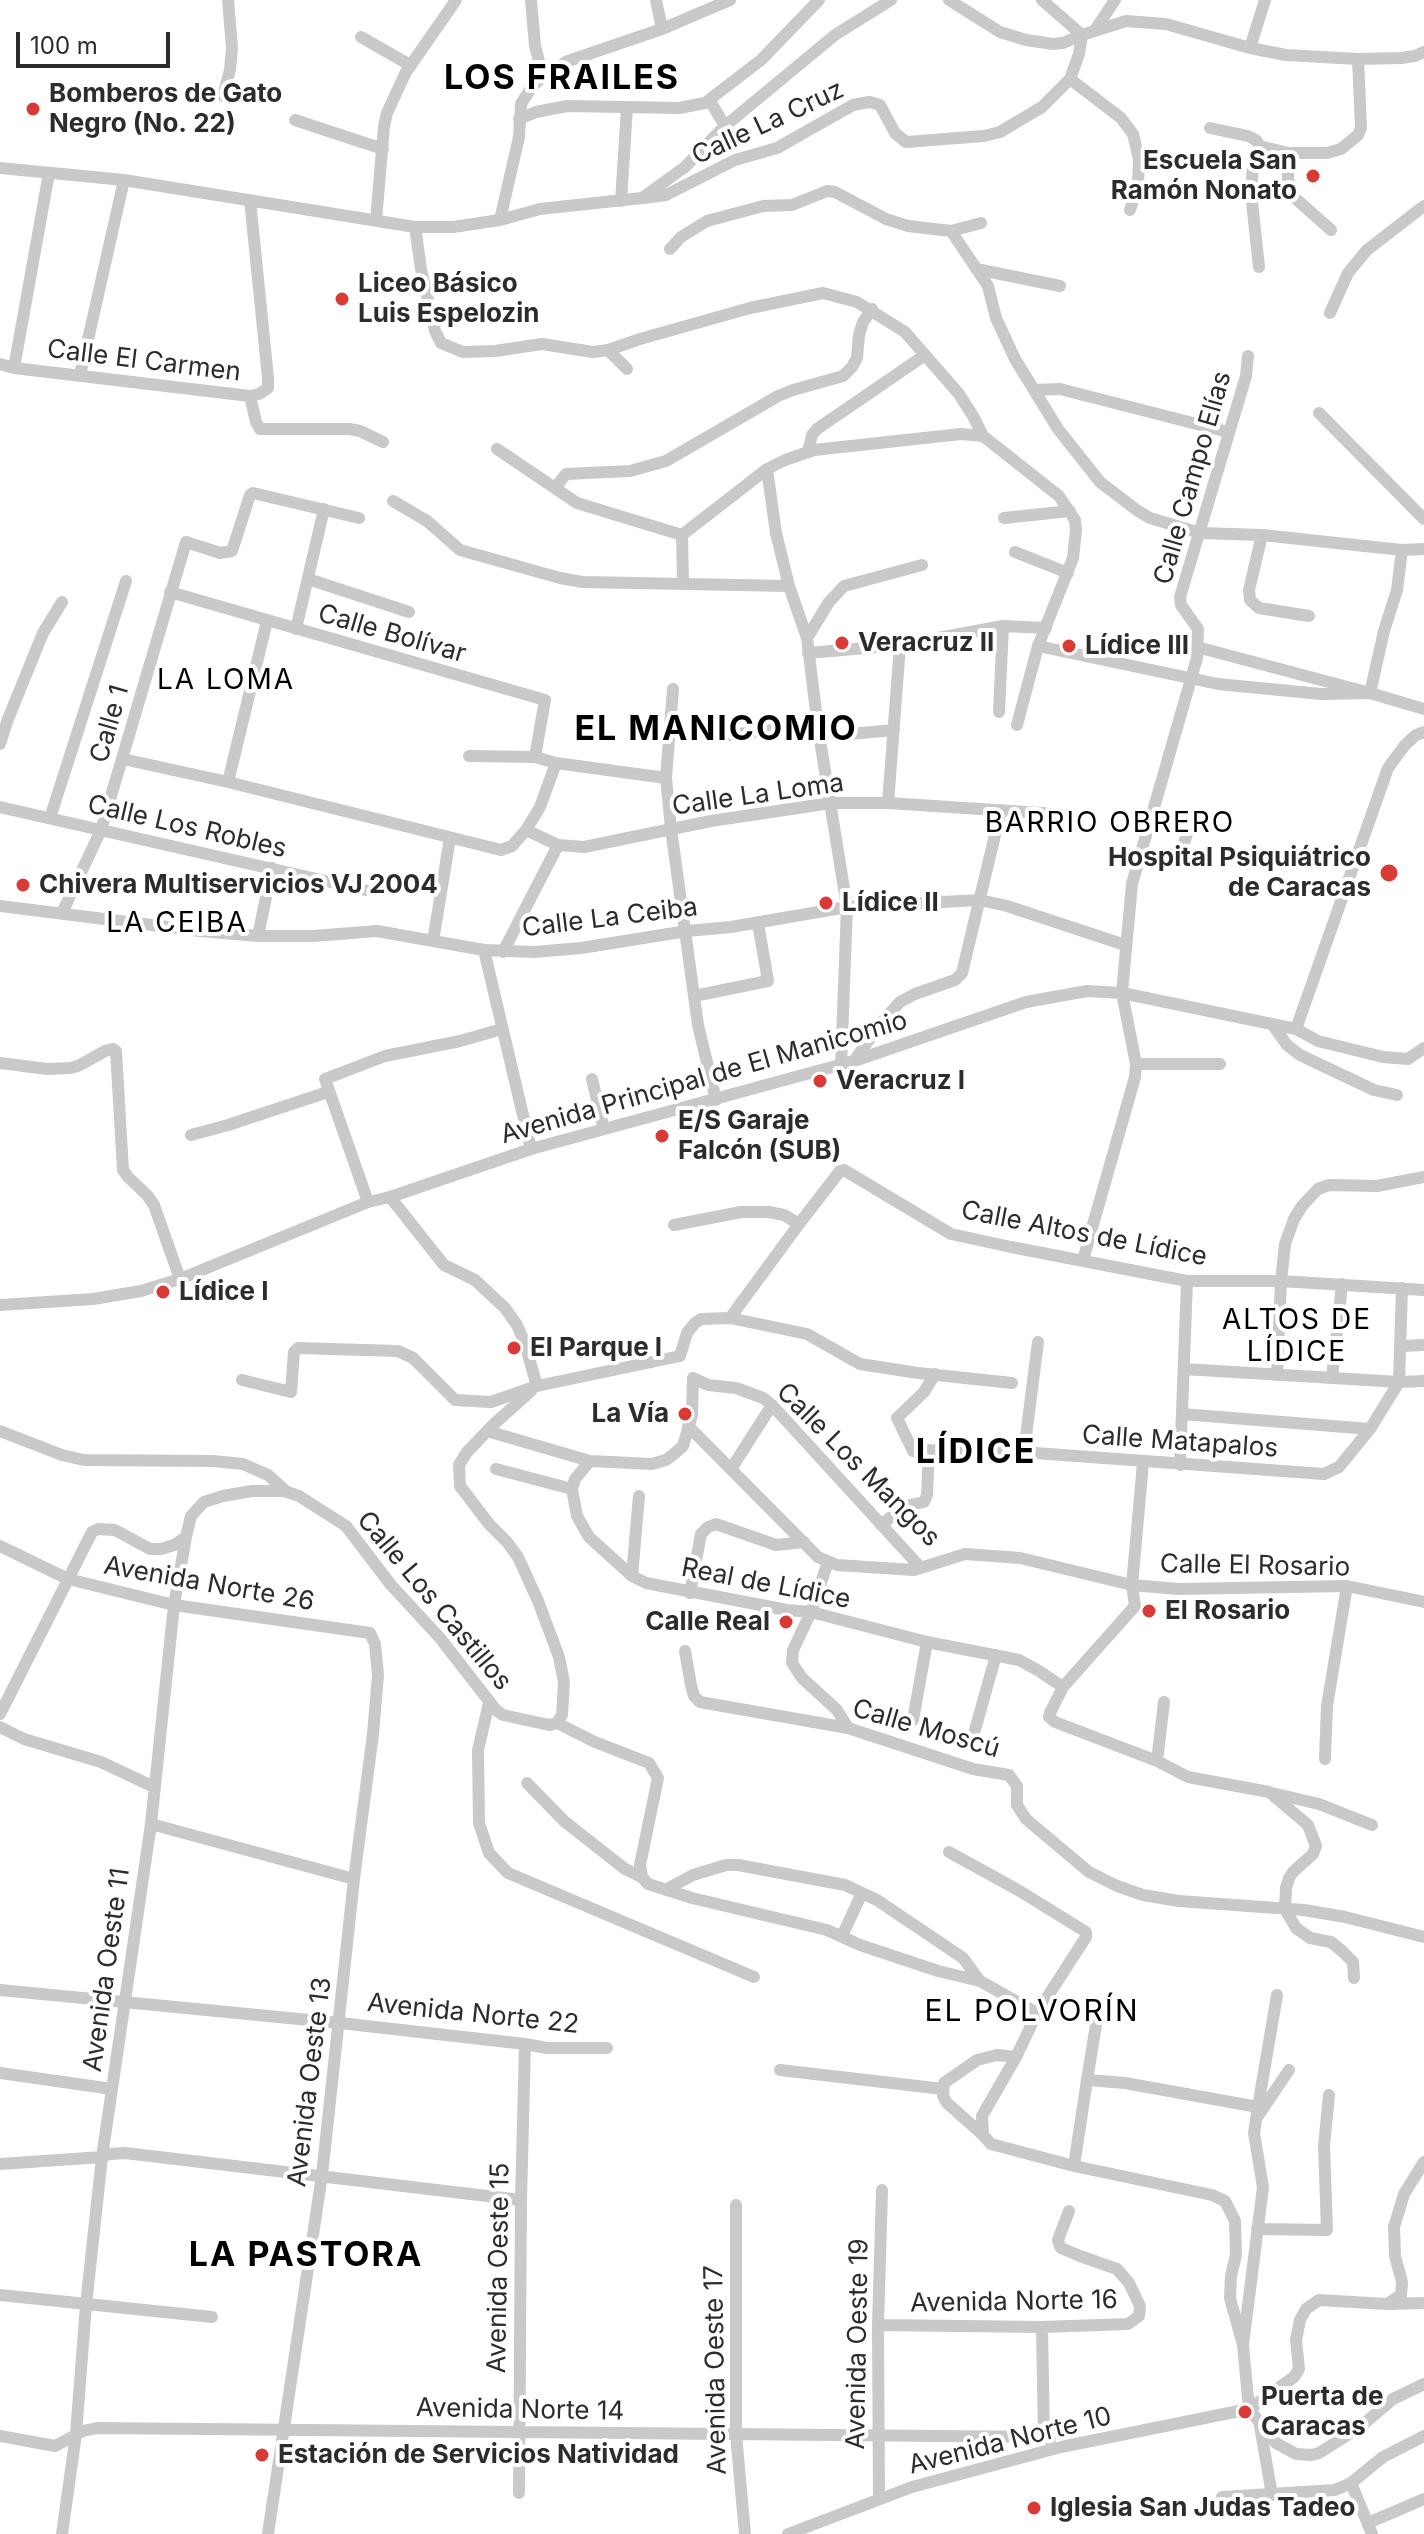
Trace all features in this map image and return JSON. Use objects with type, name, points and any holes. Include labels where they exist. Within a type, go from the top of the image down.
[{"type":"street","points":[[223,96],[232,48],[228,0]]},
{"type":"street","points":[[376,221],[387,113],[410,65],[456,0]]},
{"type":"street","points":[[531,0],[535,46],[543,76]]},
{"type":"street","points":[[656,0],[662,29]]},
{"type":"street","points":[[500,220],[519,137],[521,104],[543,76],[568,61],[662,29],[730,0]]},
{"type":"street","points":[[519,119],[567,106],[679,108],[710,101],[761,60],[819,0]]},
{"type":"street","points":[[0,168],[124,180],[415,227],[453,227],[500,220],[540,209],[642,198],[685,167],[725,126],[835,35],[891,0]]},
{"type":"street","points":[[949,0],[1000,32],[1053,44],[1126,21],[1146,21],[1286,55],[1358,59],[1401,58],[1424,52]]},
{"type":"street","points":[[1042,0],[1088,32]]},
{"type":"street","name":"Calle La Cruz","points":[[642,198],[666,195],[735,160],[777,148],[853,105],[870,102],[880,105],[895,133],[906,142],[1000,132],[1042,107],[1070,79],[1088,32],[1115,0]]},
{"type":"street","points":[[1250,48],[1265,0]]},
{"type":"street","points":[[361,37],[410,65]]},
{"type":"street","points":[[1210,128],[1248,136],[1260,146],[1288,153],[1327,153],[1341,149],[1358,135],[1361,128],[1358,59]]},
{"type":"street","points":[[1070,79],[1121,118],[1133,134],[1139,159],[1138,184],[1130,210]]},
{"type":"street","points":[[710,101],[725,126]]},
{"type":"street","points":[[621,201],[627,108]]},
{"type":"street","points":[[295,120],[383,149]]},
{"type":"street","points":[[1259,267],[1251,193],[1253,165],[1260,146]]},
{"type":"street","points":[[1288,153],[1288,180],[1295,198],[1331,230]]},
{"type":"street","points":[[14,368],[49,173]]},
{"type":"street","points":[[80,375],[124,180]]},
{"type":"street","points":[[670,249],[681,237],[707,221],[763,206],[792,205],[827,191],[908,226],[951,231],[981,223]]},
{"type":"street","name":"Calle El Carmen","points":[[0,364],[250,396],[259,394],[268,388],[250,200]]},
{"type":"street","points":[[1330,313],[1348,273],[1367,250],[1424,206]]},
{"type":"street","points":[[415,227],[435,331],[444,345],[463,352],[542,344],[593,352],[608,350],[750,308],[813,293],[830,294],[857,302],[905,332],[959,394],[983,436],[1059,496],[1070,511],[1076,530],[1073,558],[1038,646],[1017,725]]},
{"type":"street","points":[[951,231],[988,286],[996,318],[1015,359],[1058,429],[1100,482],[1150,518],[1200,533],[1262,535],[1402,550],[1424,549]]},
{"type":"street","points":[[976,269],[1060,286]]},
{"type":"street","points":[[555,488],[566,474],[630,471],[666,461],[778,396],[843,376],[857,358],[859,335],[872,309]]},
{"type":"street","points":[[608,350],[627,369]]},
{"type":"street","points":[[808,452],[812,435],[817,429],[925,355]]},
{"type":"street","name":"Calle Campo Elías","points":[[1083,1260],[1135,1077],[1136,1064],[1122,993],[1125,945],[1138,859],[1192,678],[1197,647],[1198,629],[1180,601],[1246,376],[1248,356]]},
{"type":"street","points":[[1034,390],[1060,389],[1228,432]]},
{"type":"street","points":[[250,396],[260,429],[349,429],[383,442]]},
{"type":"street","points":[[1319,413],[1424,519]]},
{"type":"street","points":[[682,535],[767,469],[808,452],[961,434],[983,436]]},
{"type":"street","points":[[497,449],[577,503],[682,535]]},
{"type":"street","points":[[767,469],[776,533],[789,586],[807,638],[847,907],[848,1063]]},
{"type":"street","name":"Calle 1","points":[[62,913],[101,830],[186,542],[220,553],[232,551],[251,493],[324,509]]},
{"type":"street","points":[[393,501],[427,521],[460,550],[560,578],[582,582],[789,586]]},
{"type":"street","points":[[296,629],[324,509],[359,518]]},
{"type":"street","points":[[1004,518],[1070,511]]},
{"type":"street","points":[[682,535],[683,583]]},
{"type":"street","points":[[1262,535],[1249,590],[1250,600],[1259,608],[1309,616]]},
{"type":"street","points":[[1370,693],[1397,590],[1402,550]]},
{"type":"street","points":[[1015,552],[1068,573]]},
{"type":"street","points":[[807,638],[829,602],[844,586],[922,565]]},
{"type":"street","points":[[308,579],[409,612]]},
{"type":"street","points":[[50,818],[126,581]]},
{"type":"street","name":"Calle Bolívar","points":[[170,592],[545,700],[535,757]]},
{"type":"street","points":[[0,744],[43,633],[62,602]]},
{"type":"street","points":[[228,782],[267,621]]},
{"type":"street","points":[[808,653],[900,645],[1003,626],[1046,628]]},
{"type":"street","points":[[999,712],[1003,626]]},
{"type":"street","points":[[888,803],[900,645]]},
{"type":"street","points":[[1038,646],[1218,684],[1321,694],[1370,693]]},
{"type":"street","points":[[1197,647],[1424,709]]},
{"type":"street","points":[[673,689],[666,778],[671,829],[694,996],[716,1100]]},
{"type":"street","points":[[730,735],[818,725]]},
{"type":"street","points":[[850,734],[894,730]]},
{"type":"street","points":[[1296,1029],[1388,768],[1405,745],[1424,732]]},
{"type":"street","points":[[469,756],[535,757],[556,763],[666,778]]},
{"type":"street","points":[[123,759],[501,850],[512,846],[526,830],[540,807],[556,763]]},
{"type":"street","name":"Calle La Loma","points":[[526,830],[558,845],[573,847],[594,846],[671,829],[831,803],[888,803],[1056,814]]},
{"type":"street","name":"Calle Los Robles","points":[[0,807],[365,890]]},
{"type":"street","points":[[848,1063],[900,1002],[955,980],[962,973],[1001,810]]},
{"type":"street","points":[[1138,859],[1179,856],[1189,829]]},
{"type":"street","points":[[433,941],[450,838]]},
{"type":"street","points":[[503,952],[558,845]]},
{"type":"street","points":[[258,936],[272,868]]},
{"type":"street","name":"Calle La Ceiba","points":[[0,906],[258,936],[377,931],[484,950],[534,952],[758,923],[847,907],[980,900],[1125,945]]},
{"type":"street","points":[[694,996],[768,981],[758,923]]},
{"type":"street","points":[[484,950],[531,1149]]},
{"type":"street","name":"Avenida Principal de El Manicomio","points":[[0,1305],[93,1299],[141,1291],[180,1279],[368,1202],[531,1149],[848,1063],[1026,1002],[1087,991],[1122,993],[1296,1029],[1318,1041],[1383,1057],[1408,1059],[1424,1048]]},
{"type":"street","points":[[1272,1024],[1287,1045],[1300,1055],[1374,1090],[1397,1095]]},
{"type":"street","points":[[191,1135],[326,1086],[385,1056],[449,1044],[502,1029]]},
{"type":"street","points":[[0,1063],[47,1069],[71,1068],[105,1051],[116,1051],[123,1170],[154,1205],[180,1279]]},
{"type":"street","points":[[1136,1064],[1220,1064]]},
{"type":"street","points":[[592,1079],[604,1129]]},
{"type":"street","points":[[326,1086],[368,1202]]},
{"type":"street","name":"Calle Altos de Lídice","points":[[730,1318],[840,1171],[846,1170],[951,1234],[1187,1281],[1281,1281],[1421,1287]]},
{"type":"street","points":[[1277,1375],[1281,1281],[1288,1231],[1302,1206],[1318,1189],[1329,1185],[1389,1185],[1424,1177]]},
{"type":"street","points":[[390,1197],[444,1265],[475,1280],[505,1308],[525,1344],[537,1386]]},
{"type":"street","points":[[674,1225],[741,1212],[784,1215],[799,1224]]},
{"type":"street","points":[[1180,1465],[1187,1281]]},
{"type":"street","points":[[1332,1378],[1342,1284]]},
{"type":"street","name":"Calle Matapalos","points":[[929,1450],[980,1449],[1324,1474],[1339,1467],[1370,1429],[1399,1382],[1402,1288]]},
{"type":"street","points":[[487,1431],[590,1461],[659,1463],[666,1460],[683,1446],[692,1415],[693,1378],[680,1356],[687,1333],[701,1319],[730,1318],[807,1334],[860,1364],[1012,1383]]},
{"type":"street","points":[[1024,1452],[1038,1342]]},
{"type":"street","points":[[1401,1346],[1424,1345]]},
{"type":"street","points":[[242,1380],[291,1392],[294,1352],[297,1349],[398,1351],[413,1358],[455,1400],[491,1402],[537,1386],[680,1356]]},
{"type":"street","points":[[1184,1369],[1424,1381]]},
{"type":"street","points":[[881,1525],[905,1506],[924,1502],[927,1495],[929,1450],[912,1450],[897,1420],[924,1392],[935,1374]]},
{"type":"street","name":"Calle Los Mangos","points":[[693,1378],[708,1385],[736,1388],[763,1398],[772,1405],[921,1568],[965,1554],[1020,1558],[1132,1585]]},
{"type":"street","points":[[537,1386],[467,1452],[459,1465],[460,1486],[518,1557],[538,1601],[559,1657],[564,1682],[562,1715],[557,1723]]},
{"type":"street","points":[[731,1469],[772,1405]]},
{"type":"street","points":[[1182,1414],[1370,1429]]},
{"type":"street","points":[[688,1426],[818,1557],[837,1565],[921,1568]]},
{"type":"street","name":"Calle Los Castillos","points":[[0,1431],[62,1455],[84,1460],[243,1464],[268,1475],[287,1492],[299,1496],[346,1526],[391,1585],[440,1638],[489,1703],[503,1715],[544,1724],[557,1723],[649,1763],[655,1770],[658,1788],[640,1865],[642,1877]]},
{"type":"street","points":[[496,1469],[572,1489],[575,1479],[590,1461]]},
{"type":"street","points":[[1143,1463],[1132,1585],[1134,1610],[1063,1687],[1050,1713],[1051,1720],[1157,1761],[1188,1777],[1319,1804],[1372,1825]]},
{"type":"street","name":"Real de Lídice","points":[[572,1489],[577,1516],[589,1537],[632,1576],[646,1583],[811,1612],[927,1642],[1019,1660],[1063,1687]]},
{"type":"street","name":"Avenida Oeste 11","points":[[62,2534],[76,2434],[102,2157],[151,1824],[174,1605],[186,1537],[191,1516],[204,1502],[252,1491],[287,1492]]},
{"type":"street","points":[[632,1576],[639,1496]]},
{"type":"street","points":[[690,1593],[701,1534],[708,1527],[716,1524],[776,1545],[804,1542]]},
{"type":"street","points":[[0,1714],[88,1537],[98,1529],[115,1530],[150,1549],[161,1549],[186,1537]]},
{"type":"street","name":"Avenida Norte 26","points":[[0,1546],[68,1579],[174,1605],[370,1633]]},
{"type":"street","points":[[828,1562],[811,1612],[793,1650],[792,1663],[802,1678],[837,1710],[848,1728]]},
{"type":"street","name":"Calle El Rosario","points":[[1132,1585],[1178,1589],[1347,1586],[1424,1602]]},
{"type":"street","points":[[1325,1759],[1327,1706],[1347,1586]]},
{"type":"street","name":"Avenida Oeste 13","points":[[268,2534],[322,2175],[373,1734],[378,1660],[370,1633]]},
{"type":"street","points":[[913,1720],[927,1642]]},
{"type":"street","name":"Calle Moscú","points":[[685,1651],[694,1696],[700,1702],[848,1728],[973,1769],[1009,1775],[1017,1786],[1017,1805],[1026,1819],[1089,1872],[1117,1886],[1143,1895],[1179,1901],[1345,1917],[1424,1937]]},
{"type":"street","points":[[975,1730],[996,1655]]},
{"type":"street","points":[[1157,1761],[1164,1702]]},
{"type":"street","points":[[489,1703],[478,1750],[479,1823],[489,1853],[508,1873],[754,1977]]},
{"type":"street","points":[[0,1727],[24,1739],[101,1762],[154,1787]]},
{"type":"street","points":[[527,1783],[564,1821],[651,1886],[798,1922],[938,1971],[980,1981],[1037,2013]]},
{"type":"street","points":[[1269,1792],[1308,1825],[1316,1846],[1313,1854],[1289,1878],[1285,1909],[1296,1928],[1310,1938],[1331,1942],[1342,1951],[1353,1962],[1354,1978]]},
{"type":"street","points":[[151,1824],[354,1879]]},
{"type":"street","points":[[949,1852],[1086,1932],[1086,1937],[1037,2013],[982,2116],[983,2135]]},
{"type":"street","points":[[667,1889],[705,1870],[738,1865],[845,1885],[877,1900],[963,1958],[980,1981]]},
{"type":"street","points":[[842,1936],[862,1893]]},
{"type":"street","name":"Avenida Norte 22","points":[[0,1990],[340,2023],[547,2048],[607,2048]]},
{"type":"street","points":[[1243,2345],[1263,2187],[1254,2133],[1277,1995]]},
{"type":"street","points":[[1074,2166],[1096,2025]]},
{"type":"street","name":"Avenida Oeste 15","points":[[519,2493],[525,2044]]},
{"type":"street","points":[[1016,2057],[997,2055],[977,2060],[948,2078],[943,2089],[947,2103],[991,2144],[1074,2166],[1212,2195],[1225,2201],[1235,2221],[1236,2255],[1230,2298],[1243,2345],[1249,2409],[1276,2443],[1296,2454],[1319,2453],[1360,2427],[1401,2394],[1424,2384]]},
{"type":"street","points":[[780,2070],[943,2089]]},
{"type":"street","points":[[1257,2113],[1289,2070]]},
{"type":"street","points":[[0,2073],[112,2089]]},
{"type":"street","points":[[1087,2080],[1125,2083],[1257,2113]]},
{"type":"street","points":[[1257,2229],[1327,2230],[1324,2146],[1329,2095]]},
{"type":"street","points":[[0,2164],[125,2153],[521,2200]]},
{"type":"street","points":[[1387,2304],[1401,2295],[1394,2227],[1404,2194],[1424,2162]]},
{"type":"street","name":"Avenida Oeste 19","points":[[879,2499],[878,2325],[882,2190]]},
{"type":"street","name":"Avenida Oeste 17","points":[[736,2205],[736,2435],[745,2534]]},
{"type":"street","name":"Avenida Norte 16","points":[[878,2325],[1042,2327],[1128,2324],[1139,2316],[1140,2306],[1129,2283],[1117,2269],[1061,2248],[1058,2240],[1069,2211]]},
{"type":"street","points":[[0,2295],[212,2317]]},
{"type":"street","points":[[1249,2409],[1294,2377],[1299,2369],[1296,2340],[1300,2320],[1306,2309],[1319,2300],[1424,2303]]},
{"type":"street","points":[[1042,2327],[1044,2437],[1061,2447]]},
{"type":"street","points":[[1401,2394],[1424,2399]]},
{"type":"street","name":"Avenida Norte 10","points":[[788,2534],[912,2487],[1061,2447],[1249,2409]]},
{"type":"street","points":[[1260,2422],[1272,2495]]},
{"type":"street","name":"Avenida Norte 14","points":[[0,2436],[55,2446],[76,2434],[97,2428],[1044,2437]]},
{"type":"street","points":[[1222,2497],[1335,2490],[1351,2483],[1374,2462],[1424,2436]]},
{"type":"street","points":[[1351,2483],[1370,2528],[1424,2499]]},
{"type":"place","name":"Bomberos de Gato Negro (No. 22)","points":[[33,109]]},
{"type":"place","name":"Escuela San Ramón Nonato","points":[[1313,176]]},
{"type":"place","name":"Liceo Básico Luis Espelozin","points":[[342,299]]},
{"type":"place","name":"Veracruz II","points":[[842,643]]},
{"type":"place","name":"Lídice III","points":[[1069,646]]},
{"type":"place","name":"Hospital Psiquiátrico de Caracas","points":[[1389,873]]},
{"type":"place","name":"Chivera Multiservicios VJ 2004","points":[[23,885]]},
{"type":"place","name":"Lídice II","points":[[826,903]]},
{"type":"place","name":"Veracruz I","points":[[820,1081]]},
{"type":"place","name":"E/S Garaje Falcón (SUB)","points":[[662,1136]]},
{"type":"place","name":"Lídice I","points":[[163,1292]]},
{"type":"place","name":"El Parque I","points":[[514,1348]]},
{"type":"place","name":"La Vía","points":[[685,1414]]},
{"type":"place","name":"El Rosario","points":[[1149,1611]]},
{"type":"place","name":"Calle Real","points":[[786,1622]]},
{"type":"place","name":"Puerta de Caracas","points":[[1245,2412]]},
{"type":"place","name":"Estación de Servicios Natividad","points":[[262,2455]]},
{"type":"place","name":"Iglesia San Judas Tadeo","points":[[1034,2508]]},
{"type":"district","name":"LOS FRAILES","points":[[562,79]]},
{"type":"district","name":"LA LOMA","points":[[226,681]]},
{"type":"district","name":"EL MANICOMIO","points":[[716,730]]},
{"type":"district","name":"BARRIO OBRERO","points":[[1110,824]]},
{"type":"district","name":"LA CEIBA","points":[[177,924]]},
{"type":"district","name":"ALTOS DE LÍDICE","points":[[1297,1337]]},
{"type":"district","name":"LÍDICE","points":[[976,1453]]},
{"type":"district","name":"EL POLVORÍN","points":[[1032,2012]]},
{"type":"district","name":"LA PASTORA","points":[[306,2256]]}]
